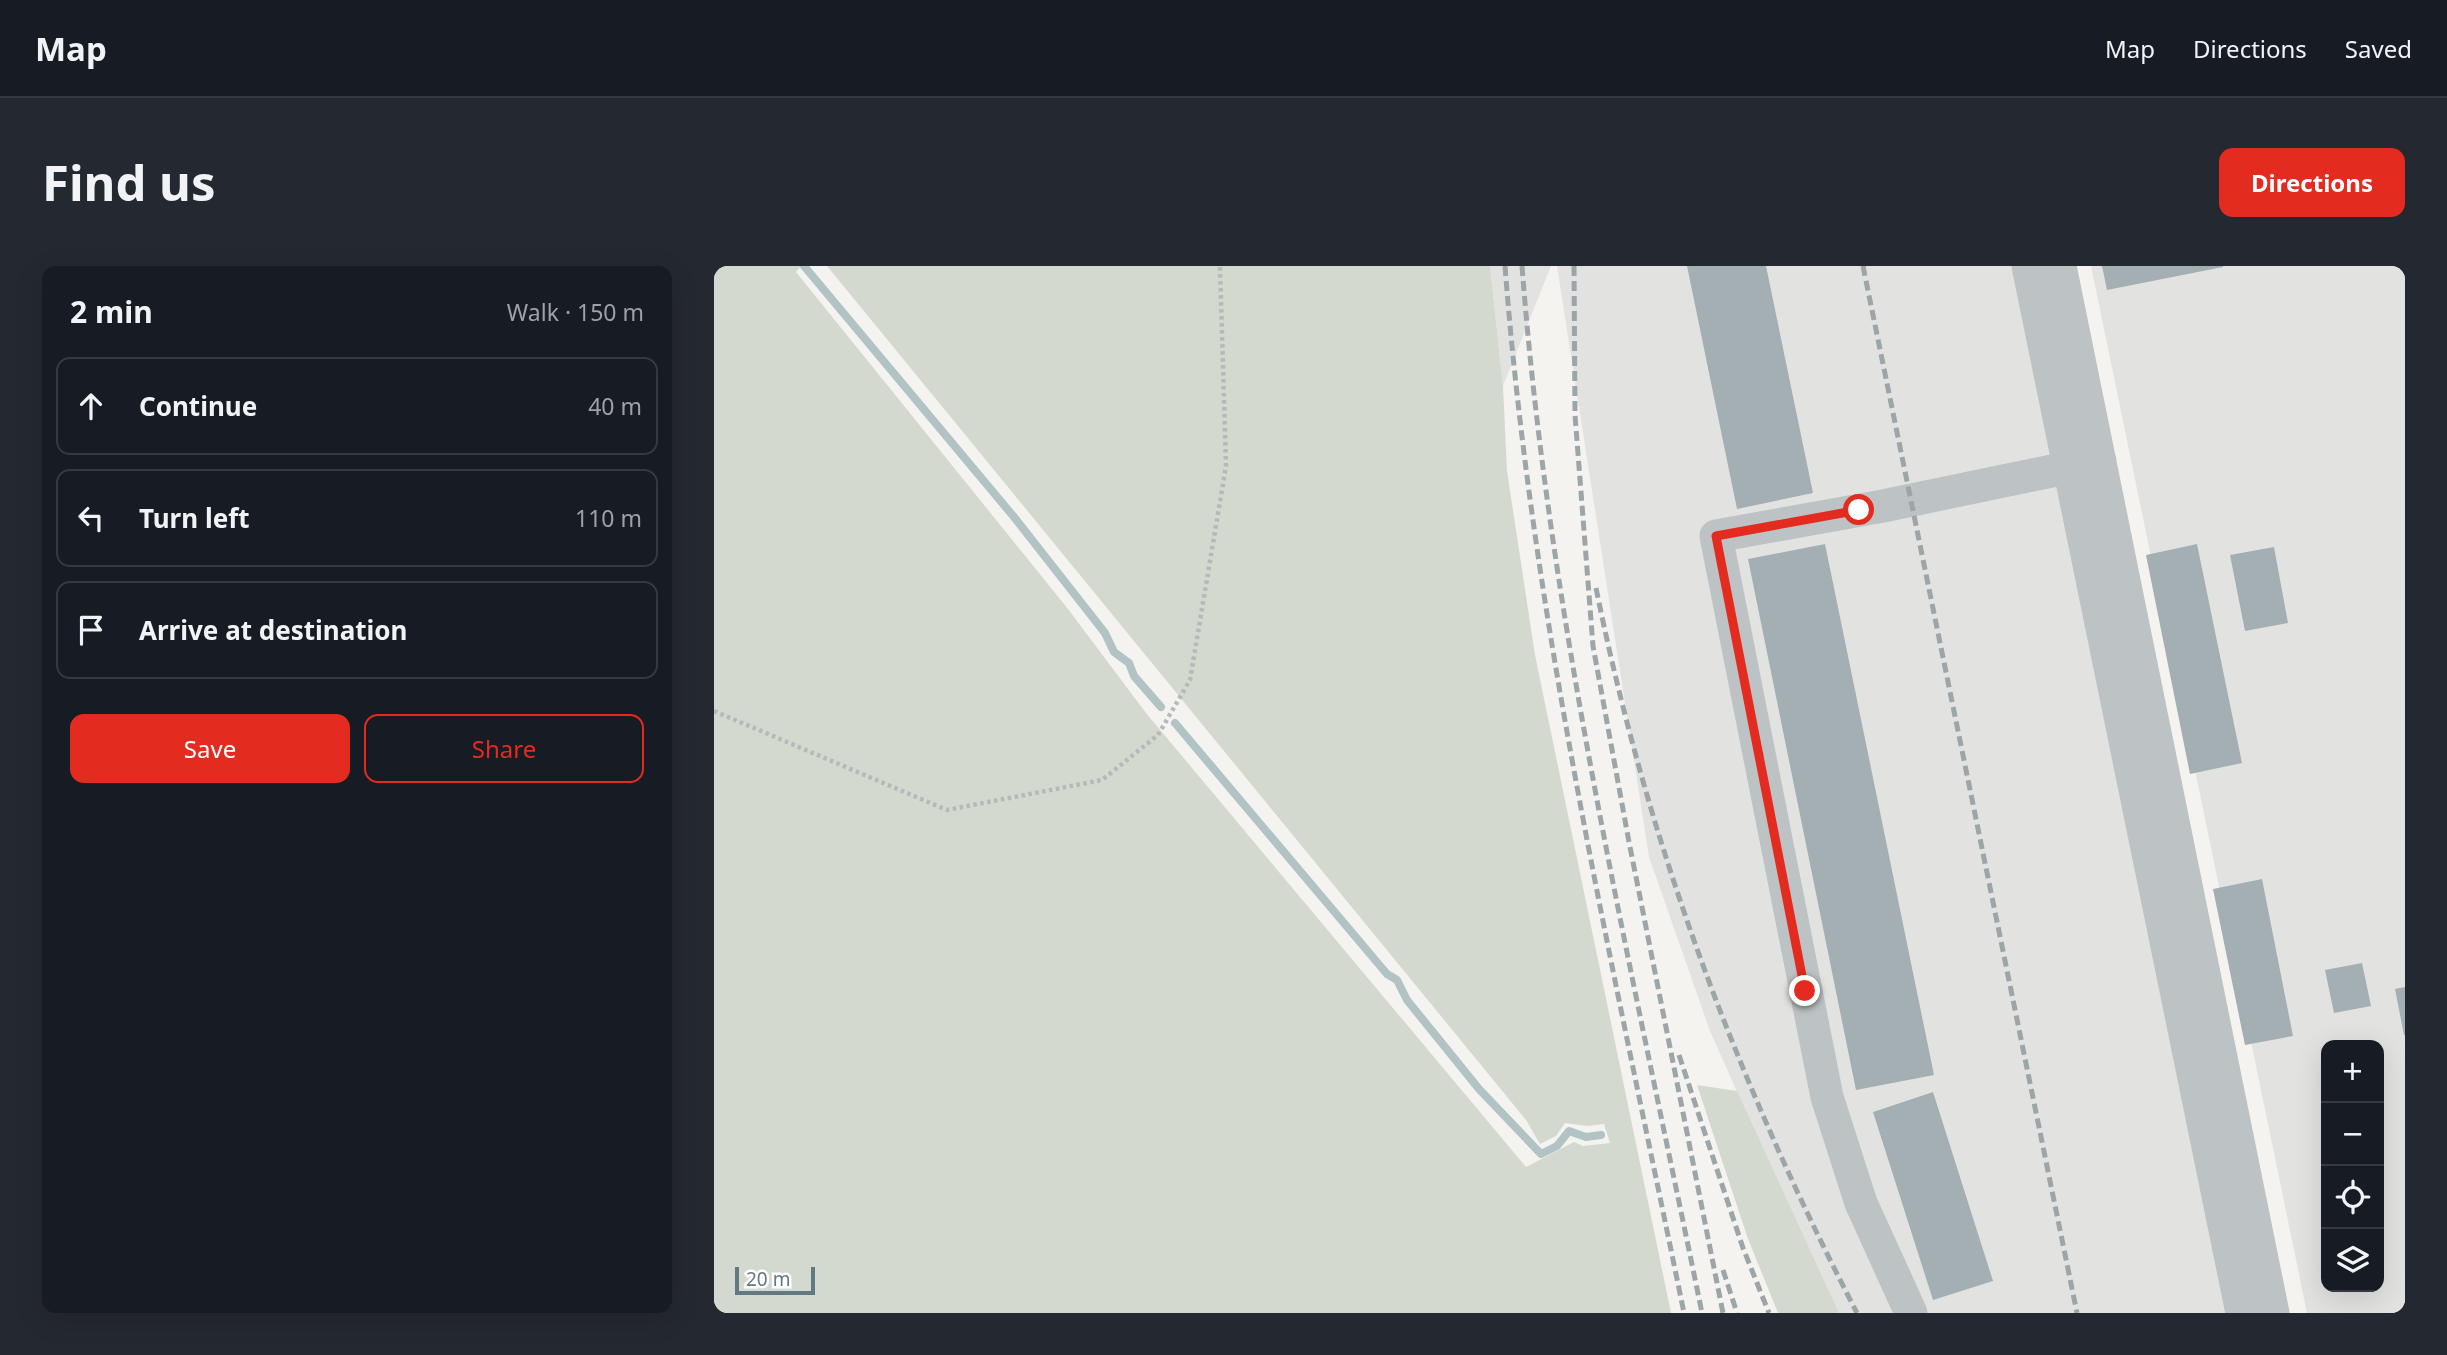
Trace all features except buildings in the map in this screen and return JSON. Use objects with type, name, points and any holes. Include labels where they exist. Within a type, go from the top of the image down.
[{"type":"street","points":[[2028,266],[2084,464],[2199,1026],[2273,1313]]},
{"type":"street","points":[[2060,266],[2084,464]]},
{"type":"street","points":[[1911,1313],[1861,1203],[1827,1097],[1716,536],[1883,506],[2084,464]]},
{"type":"street","points":[[2199,1026],[2242,1313]]},
{"type":"path","points":[[714,711],[947,810],[1102,780],[1158,735],[1190,680],[1226,466],[1220,266]]},
{"type":"shaded area","points":[[714,266],[801,266],[796,272],[1068,609],[1146,713],[1526,1167],[1574,1142],[1583,1146],[1610,1143],[1604,1124],[1587,1126],[1565,1123],[1556,1136],[1540,1144],[1526,1120],[827,266],[1490,266],[1503,386],[1507,471],[1535,655],[1671,1313],[714,1313]]},
{"type":"shaded area","points":[[1490,266],[1551,266],[1503,386]]},
{"type":"shaded area","points":[[1557,266],[2044,266],[2258,1313],[1839,1313],[1822,1282],[1710,1031],[1649,857]]},
{"type":"shaded area","points":[[2091,266],[2405,266],[2405,1313],[2307,1313]]},
{"type":"shaded area","points":[[1697,1085],[1737,1091],[1839,1313],[1778,1313],[1748,1239]]},
{"type":"waterway","points":[[804,266],[1014,517],[1105,633],[1114,652],[1129,663],[1134,676],[1161,707]]},
{"type":"waterway","points":[[1175,723],[1387,974],[1397,980],[1407,1000],[1479,1089],[1541,1154],[1557,1146],[1569,1131],[1586,1137],[1601,1135]]},
{"type":"railway","points":[[1505,266],[1534,530],[1555,661],[1603,923],[1684,1313]]},
{"type":"railway","points":[[1522,266],[1535,398],[1572,661],[1621,923],[1702,1313]]},
{"type":"railway","points":[[1574,266],[1575,415],[1593,646],[1629,842],[1723,1313]]},
{"type":"railway","points":[[1863,266],[2077,1313]]},
{"type":"railway","points":[[1596,588],[1642,777],[1701,960],[1773,1138],[1857,1313]]},
{"type":"railway","points":[[1679,1055],[1743,1248],[1769,1313]]},
{"type":"railway","points":[[1723,1270],[1737,1313]]},
{"type":"route","points":[[1805,991],[1716,536],[1859,510]]}]
